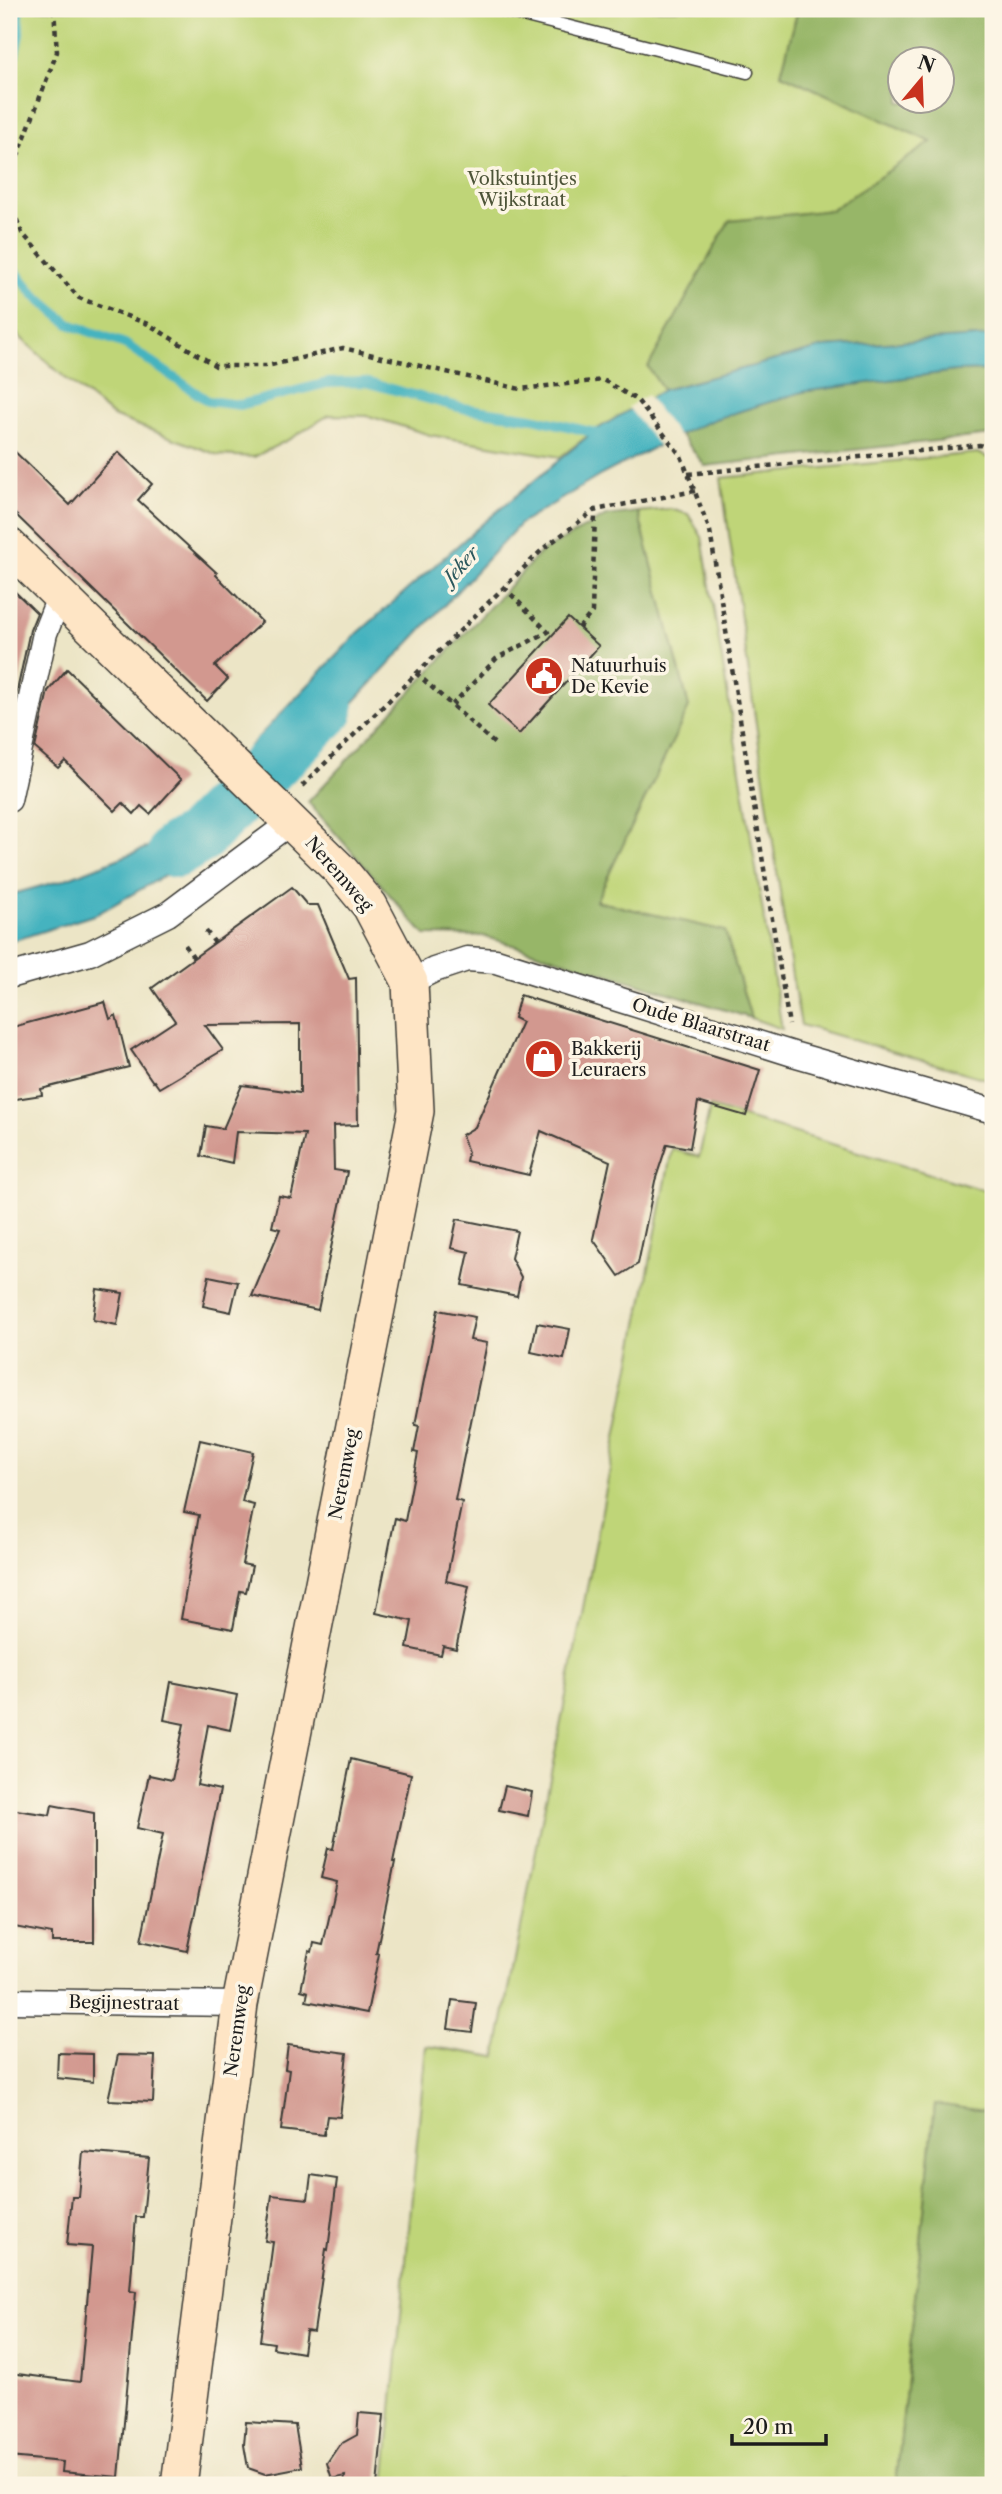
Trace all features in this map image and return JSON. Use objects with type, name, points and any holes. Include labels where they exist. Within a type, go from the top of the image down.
[{"type":"street","name":"Neremweg","points":[[9,546],[341,871],[370,906],[410,982],[416,1111],[240,2004],[179,2485]]},
{"type":"street","points":[[9,800],[46,633],[60,595]]},
{"type":"street","points":[[9,975],[90,953],[168,914],[281,811]]},
{"type":"street","name":"Oude Blaarstraat","points":[[410,982],[434,970],[467,959],[496,961],[793,1054],[993,1111]]},
{"type":"street","name":"Begijnestraat","points":[[9,2001],[240,2004]]},
{"type":"lane","points":[[499,9],[747,72]]},
{"type":"path","points":[[54,9],[57,51],[11,174],[11,205],[22,233],[79,298],[148,324],[216,366],[267,366],[344,348],[520,389],[603,380],[637,400],[681,456],[710,531],[793,1054]]},
{"type":"path","points":[[688,474],[980,445],[993,450]]},
{"type":"path","points":[[281,811],[416,673],[544,548],[595,510],[695,491]]},
{"type":"path","points":[[579,628],[592,612],[595,510]]},
{"type":"path","points":[[452,705],[497,657],[548,632],[504,587]]},
{"type":"path","points":[[416,673],[497,746]]},
{"type":"path","points":[[206,930],[215,943]]},
{"type":"path","points":[[185,945],[194,958]]},
{"type":"green space","name":"Volkstuintjes Wijkstraat","points":[[9,9],[798,9],[781,74],[932,142],[831,210],[729,222],[649,367],[663,390],[594,431],[560,457],[430,435],[369,416],[329,415],[254,457],[218,455],[113,416],[64,377],[9,327]]},
{"type":"green space","points":[[798,9],[993,9],[993,336],[824,347],[663,390],[648,367],[729,221],[831,210],[931,142],[781,74]]},
{"type":"green space","points":[[993,370],[993,437],[991,435],[705,466],[680,434],[715,419],[802,392],[955,371]]},
{"type":"green space","points":[[978,453],[993,460],[993,1081],[801,1025],[721,478]]},
{"type":"green space","points":[[670,509],[688,514],[702,537],[782,1029],[751,1018],[725,931],[596,901],[689,707],[638,512]]},
{"type":"green space","points":[[638,512],[689,707],[596,901],[725,931],[751,1018],[483,936],[425,935],[308,802],[541,552],[606,516]]},
{"type":"green space","points":[[710,1107],[993,1191],[993,2112],[935,2105],[896,2485],[385,2485],[426,2046],[496,2057],[672,1149],[699,1157]]},
{"type":"green space","points":[[935,2104],[993,2112],[993,2485],[896,2485]]},
{"type":"water","points":[[993,336],[993,370],[955,371],[802,392],[715,419],[601,475],[520,524],[284,777],[250,746],[358,633],[482,524],[594,431],[663,390],[824,347]]},
{"type":"water","points":[[225,790],[255,818],[196,858],[97,914],[9,942],[9,895],[63,880],[146,848]]},
{"type":"pier","points":[[647,395],[680,438],[660,448],[628,407]]},
{"type":"building","points":[[9,446],[70,505],[118,452],[152,484],[138,500],[217,573],[262,622],[215,666],[228,679],[207,701],[9,508]]},
{"type":"building","points":[[9,586],[37,613],[30,630],[13,710],[9,710]]},
{"type":"building","name":"Natuurhuis De Kevie","points":[[568,618],[599,646],[519,734],[488,705]]},
{"type":"building","points":[[67,669],[181,780],[150,814],[141,806],[134,814],[123,803],[115,811],[65,761],[58,768],[35,748],[48,691]]},
{"type":"building","points":[[292,887],[307,905],[318,905],[349,979],[356,978],[358,1125],[333,1126],[334,1170],[347,1172],[318,1310],[252,1296],[280,1229],[272,1227],[279,1196],[291,1198],[305,1134],[236,1132],[232,1163],[201,1156],[206,1126],[223,1129],[242,1085],[300,1093],[300,1024],[205,1025],[223,1050],[159,1088],[131,1050],[175,1021],[152,988]]},
{"type":"building","points":[[520,995],[760,1070],[746,1116],[698,1102],[690,1148],[667,1144],[655,1181],[638,1264],[619,1276],[593,1239],[610,1161],[541,1131],[529,1175],[466,1161],[468,1152],[462,1135],[475,1127],[522,1022],[514,1018]]},
{"type":"building","points":[[105,1002],[110,1019],[116,1015],[129,1067],[41,1089],[42,1095],[9,1100],[9,1028]]},
{"type":"building","points":[[457,1219],[517,1231],[511,1258],[521,1277],[517,1296],[462,1285],[469,1252],[451,1248]]},
{"type":"building","points":[[209,1276],[238,1282],[231,1312],[203,1306]]},
{"type":"building","points":[[97,1289],[123,1293],[117,1325],[93,1320]]},
{"type":"building","points":[[438,1310],[475,1317],[470,1340],[487,1343],[455,1500],[462,1502],[446,1581],[469,1586],[456,1649],[443,1646],[441,1655],[407,1648],[412,1621],[376,1613],[395,1518],[405,1521],[418,1453],[414,1452],[419,1426],[415,1425]]},
{"type":"building","points":[[537,1323],[570,1329],[564,1359],[531,1352]]},
{"type":"building","points":[[200,1440],[253,1452],[242,1502],[254,1505],[242,1564],[252,1566],[246,1592],[240,1591],[233,1629],[181,1619],[199,1515],[184,1512]]},
{"type":"building","points":[[171,1682],[237,1695],[230,1730],[208,1725],[197,1785],[220,1790],[187,1951],[141,1941],[163,1834],[137,1828],[149,1775],[172,1780],[184,1724],[164,1720]]},
{"type":"building","points":[[351,1759],[411,1774],[367,2013],[306,2001],[308,1992],[301,1990],[309,1951],[312,1952],[314,1943],[323,1945],[337,1882],[321,1878],[328,1848],[333,1849]]},
{"type":"building","points":[[505,1786],[532,1792],[528,1816],[499,1810]]},
{"type":"building","points":[[52,1805],[94,1813],[94,1942],[52,1942],[52,1934],[9,1926],[9,1809],[50,1815]]},
{"type":"building","points":[[452,2000],[476,2003],[472,2032],[448,2029]]},
{"type":"building","points":[[288,2045],[347,2053],[340,2117],[327,2116],[324,2135],[281,2130],[289,2070],[285,2069]]},
{"type":"building","points":[[58,2053],[93,2054],[93,2082],[57,2078]]},
{"type":"building","points":[[118,2055],[155,2056],[153,2102],[108,2100]]},
{"type":"building","points":[[83,2152],[149,2158],[143,2217],[136,2217],[130,2291],[136,2292],[119,2477],[62,2472],[63,2462],[9,2457],[9,2373],[80,2382],[92,2247],[67,2245],[72,2197],[79,2197]]},
{"type":"building","points":[[311,2175],[337,2179],[314,2332],[306,2331],[303,2353],[273,2348],[274,2343],[260,2341],[273,2242],[265,2241],[272,2195],[308,2199]]},
{"type":"building","points":[[359,2413],[384,2415],[377,2485],[344,2485],[345,2476],[332,2479],[327,2463],[339,2445],[357,2435]]},
{"type":"building","points":[[246,2422],[295,2425],[302,2467],[265,2474],[248,2468],[244,2445]]},
{"type":"waterway","points":[[9,82],[19,34],[18,9]]},
{"type":"waterway","points":[[9,264],[34,294],[69,324],[125,344],[208,401],[240,405],[327,383],[365,382],[462,408],[533,418],[604,435]]},
{"type":"waterway","name":"Jeker","points":[[176,850],[198,837],[326,709]]},
{"type":"place","name":"Natuurhuis De Kevie","points":[[544,676]]},
{"type":"place","name":"Bakkerij Leuraers","points":[[544,1059]]}]
